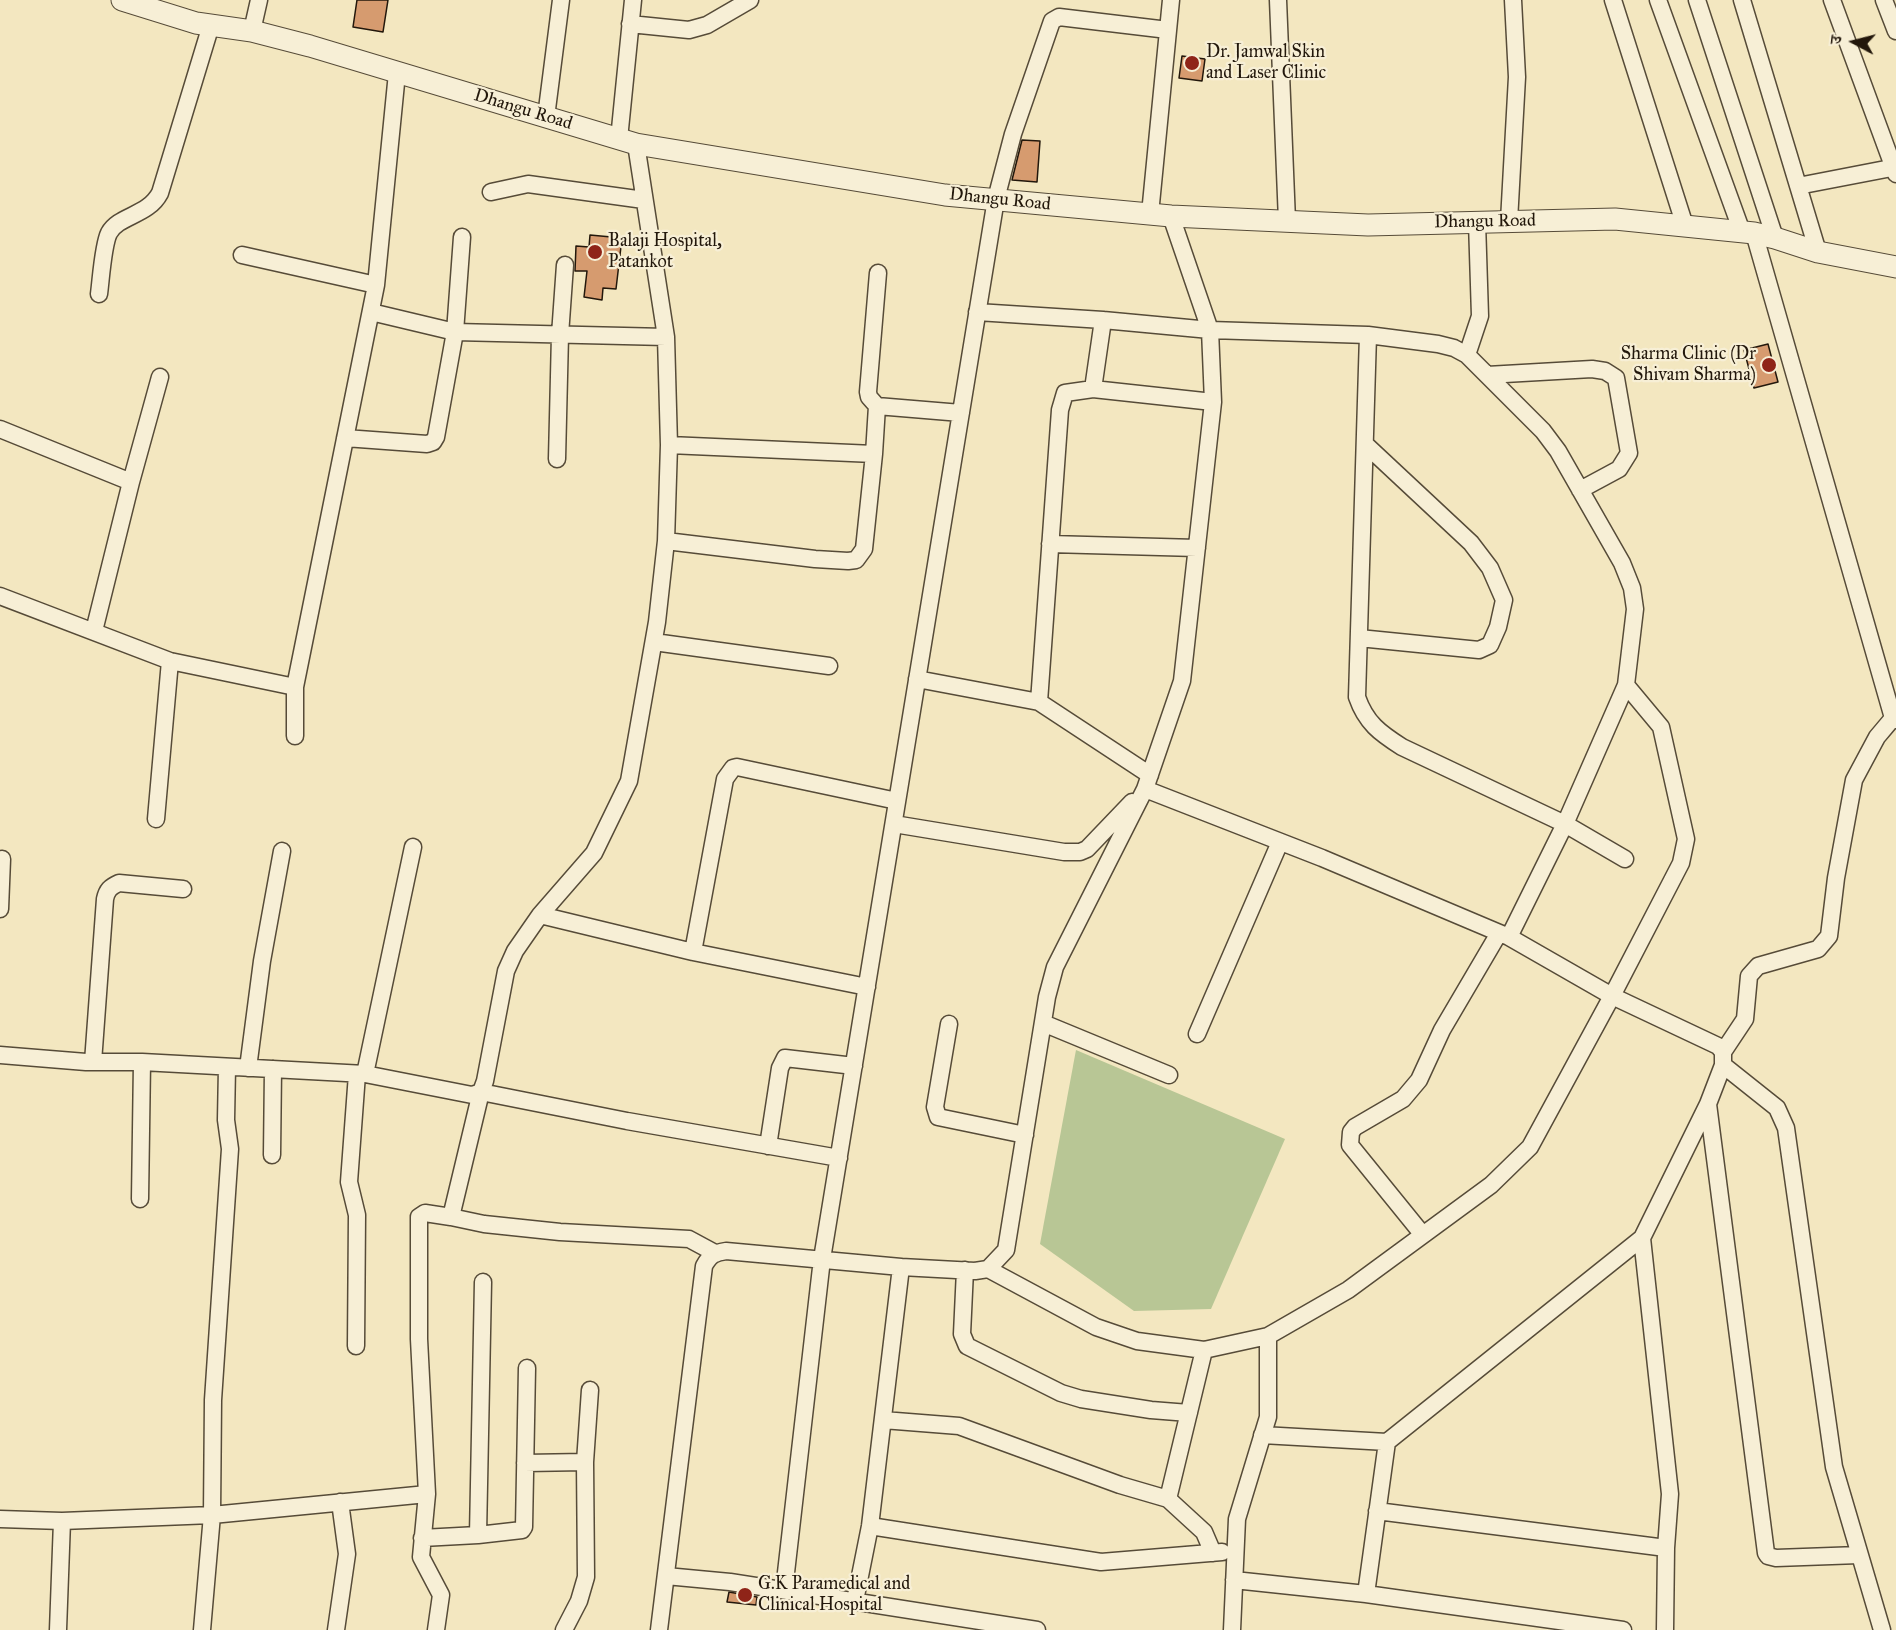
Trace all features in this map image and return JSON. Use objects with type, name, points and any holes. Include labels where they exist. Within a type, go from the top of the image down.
[{"type":"street","name":"Dhangu Road","points":[[122,0],[196,23],[252,31],[627,142],[945,195],[1171,216],[1368,225],[1615,219],[1748,233],[1775,238],[1818,252],[1896,267]]},
{"type":"street","points":[[252,31],[259,0]]},
{"type":"street","points":[[546,117],[561,0]]},
{"type":"street","points":[[451,1217],[485,1081],[506,971],[515,951],[540,915],[594,853],[629,781],[654,642],[666,541],[669,445],[666,337],[644,200],[627,142],[630,24],[633,0]]},
{"type":"street","points":[[630,24],[699,29],[750,0]]},
{"type":"street","points":[[1150,214],[1171,0]]},
{"type":"street","points":[[1278,0],[1287,221]]},
{"type":"street","points":[[1509,221],[1517,77],[1513,0]]},
{"type":"street","points":[[1613,0],[1685,226]]},
{"type":"street","points":[[1262,1435],[1388,1442],[1642,1238],[1708,1104],[1723,1058],[1745,1019],[1749,976],[1752,971],[1758,966],[1818,949],[1829,936],[1836,878],[1854,780],[1877,737],[1894,719],[1748,233],[1658,0]]},
{"type":"street","points":[[1697,0],[1775,238]]},
{"type":"street","points":[[1742,0],[1818,252]]},
{"type":"street","points":[[1798,186],[1895,169],[1832,0]]},
{"type":"street","points":[[1884,0],[1896,31]]},
{"type":"street","points":[[784,1590],[822,1259],[996,200],[1013,134],[1052,21],[1059,17],[1168,30]]},
{"type":"street","points":[[99,294],[108,235],[117,225],[153,204],[160,193],[211,25]]},
{"type":"street","points":[[295,736],[295,687],[376,285],[397,73]]},
{"type":"street","points":[[491,192],[528,184],[644,200]]},
{"type":"street","points":[[988,1269],[1006,1250],[1043,1023],[1055,968],[1147,782],[1182,681],[1213,402],[1210,330],[1171,216]]},
{"type":"street","points":[[1467,355],[1480,316],[1477,222]]},
{"type":"street","points":[[345,438],[427,444],[433,442],[436,437],[455,332],[462,237]]},
{"type":"street","points":[[242,255],[376,285]]},
{"type":"street","points":[[556,459],[565,265]]},
{"type":"street","points":[[878,273],[869,397],[877,406],[961,413]]},
{"type":"street","points":[[371,312],[455,332],[666,337]]},
{"type":"street","points":[[977,312],[1210,330],[1368,335],[1455,348],[1467,355],[1543,431],[1558,451],[1622,563],[1632,588],[1635,609],[1626,685],[1565,824],[1504,935],[1442,1030],[1419,1080],[1409,1094],[1354,1127],[1351,1132],[1350,1145],[1423,1235]]},
{"type":"street","points":[[1093,389],[1103,320]]},
{"type":"street","points":[[1368,335],[1358,697],[1362,712],[1383,735],[1402,747],[1565,824],[1625,859]]},
{"type":"street","points":[[1487,375],[1592,369],[1605,371],[1616,378],[1629,453],[1619,469],[1580,490]]},
{"type":"street","points":[[94,631],[160,377]]},
{"type":"street","points":[[1039,702],[1062,399],[1065,393],[1093,389],[1213,402]]},
{"type":"street","points":[[666,541],[815,559],[856,560],[864,549],[877,406]]},
{"type":"street","points":[[0,429],[131,482]]},
{"type":"street","points":[[1359,638],[1479,650],[1490,645],[1498,627],[1504,600],[1490,568],[1471,543],[1365,444]]},
{"type":"street","points":[[669,445],[874,454]]},
{"type":"street","points":[[1050,544],[1197,548]]},
{"type":"street","points":[[0,596],[170,661],[295,687]]},
{"type":"street","points":[[654,642],[829,666]]},
{"type":"street","points":[[156,819],[170,661]]},
{"type":"street","points":[[917,679],[1039,702],[1147,782],[1280,842],[1504,935],[1612,996],[1718,1046],[1723,1058],[1777,1108],[1786,1128],[1834,1467],[1882,1630]]},
{"type":"street","points":[[659,1630],[704,1266],[708,1258],[715,1253],[726,1251],[901,1267],[988,1269],[1096,1327],[1137,1341],[1204,1350],[1268,1336],[1348,1290],[1491,1185],[1530,1147],[1681,863],[1686,839],[1661,727],[1626,685]]},
{"type":"street","points":[[693,952],[724,778],[733,768],[737,766],[897,801]]},
{"type":"street","points":[[894,824],[1064,852],[1080,852],[1087,849],[1147,782]]},
{"type":"street","points":[[1197,1034],[1280,842]]},
{"type":"street","points":[[356,1346],[357,1215],[349,1182],[361,1074],[413,847]]},
{"type":"street","points":[[248,1068],[262,961],[282,851]]},
{"type":"street","points":[[0,909],[2,859]]},
{"type":"street","points":[[93,1062],[107,891],[119,883],[183,889]]},
{"type":"street","points":[[540,915],[693,952],[867,987]]},
{"type":"street","points":[[1043,1023],[1169,1075]]},
{"type":"street","points":[[949,1024],[935,1107],[938,1117],[1025,1135]]},
{"type":"street","points":[[0,1055],[93,1062],[142,1062],[361,1074],[472,1095],[481,1092],[627,1121],[839,1158]]},
{"type":"street","points":[[768,1146],[780,1068],[785,1058],[854,1066]]},
{"type":"street","points":[[140,1198],[142,1062]]},
{"type":"street","points":[[202,1630],[212,1515],[213,1400],[230,1149],[226,1120],[227,1067]]},
{"type":"street","points":[[272,1155],[273,1069]]},
{"type":"street","points":[[1708,1104],[1766,1553],[1776,1558],[1860,1555]]},
{"type":"street","points":[[436,1630],[441,1595],[422,1563],[420,1552],[427,1494],[419,1339],[419,1217],[425,1213],[483,1224],[560,1232],[690,1239],[715,1253]]},
{"type":"street","points":[[1642,1238],[1671,1494],[1666,1548],[1665,1630]]},
{"type":"street","points":[[855,1601],[870,1526],[901,1267]]},
{"type":"street","points":[[964,1270],[962,1334],[967,1346],[1061,1393],[1081,1399],[1151,1410],[1189,1413]]},
{"type":"street","points":[[478,1535],[483,1282]]},
{"type":"street","points":[[1232,1630],[1237,1519],[1268,1417],[1268,1336]]},
{"type":"street","points":[[1168,1499],[1204,1350]]},
{"type":"street","points":[[422,1538],[478,1535],[522,1530],[524,1527],[527,1368]]},
{"type":"street","points":[[564,1630],[579,1601],[586,1577],[585,1462],[590,1390]]},
{"type":"street","points":[[883,1420],[959,1426],[1120,1485],[1168,1499],[1204,1532],[1213,1553]]},
{"type":"street","points":[[1366,1594],[1388,1442]]},
{"type":"street","points":[[525,1463],[585,1462]]},
{"type":"street","points":[[0,1519],[62,1521],[212,1515],[427,1494]]},
{"type":"street","points":[[336,1630],[347,1554],[340,1502]]},
{"type":"street","points":[[1377,1511],[1666,1548]]},
{"type":"street","points":[[58,1630],[62,1521]]},
{"type":"street","points":[[870,1526],[1101,1562],[1235,1551]]},
{"type":"street","points":[[666,1576],[730,1582],[855,1601],[984,1626],[1037,1630]]},
{"type":"street","points":[[1234,1580],[1366,1594],[1623,1630]]},
{"type":"green space","points":[[1076,1050],[1285,1139],[1211,1309],[1134,1311],[1040,1244]]},
{"type":"building","points":[[357,0],[388,0],[383,32],[353,27]]},
{"type":"building","points":[[1182,56],[1205,59],[1202,81],[1179,78]]},
{"type":"building","points":[[1022,140],[1040,141],[1037,182],[1012,180]]},
{"type":"building","points":[[590,235],[622,238],[616,289],[603,288],[602,300],[584,297],[587,271],[575,271],[576,246],[589,247]]},
{"type":"building","points":[[1768,344],[1778,382],[1754,388],[1744,350]]},
{"type":"building","points":[[729,1592],[757,1597],[756,1605],[727,1602]]},
{"type":"place","name":"Dr. Jamwal Skin and Laser Clinic","points":[[1192,63]]},
{"type":"place","name":"Balaji Hospital, Patankot","points":[[595,252]]},
{"type":"place","name":"Sharma Clinic (Dr Shivam Sharma)","points":[[1769,365]]},
{"type":"place","name":"G.K Paramedical and Clinical Hospital","points":[[745,1595]]}]
